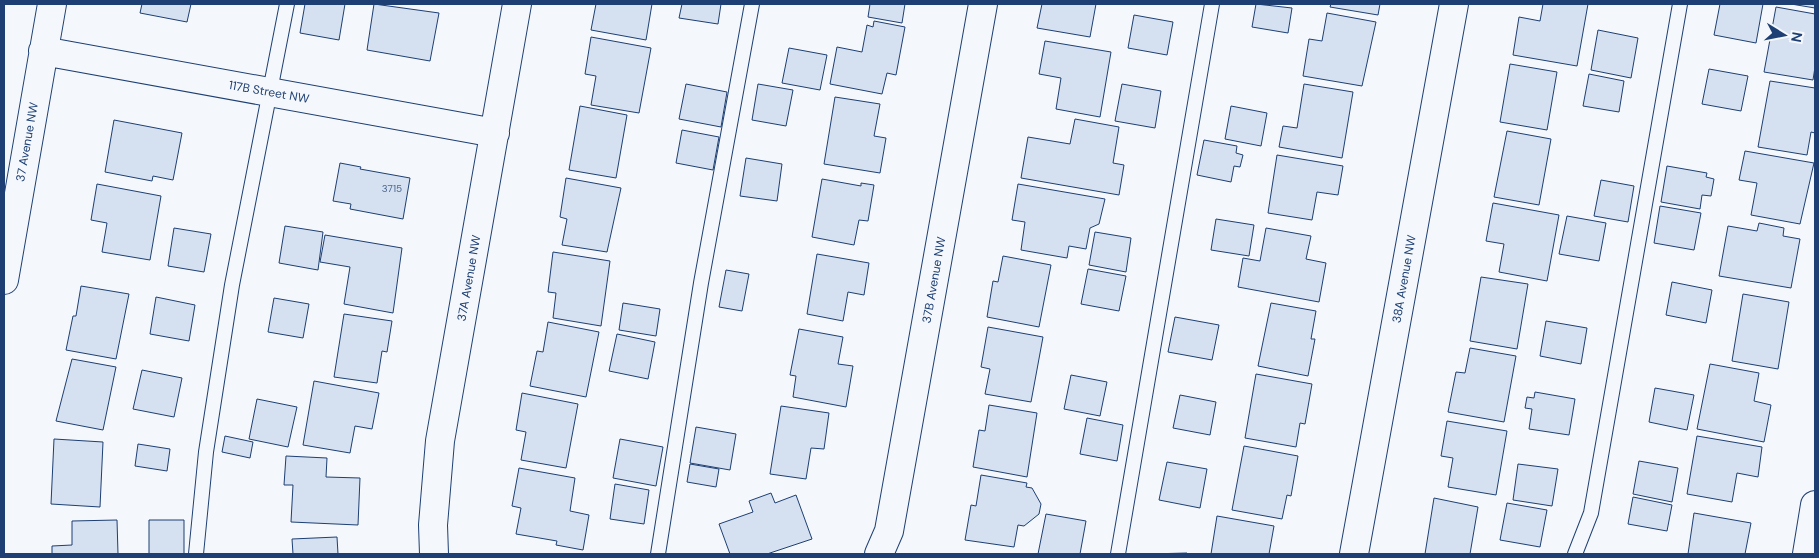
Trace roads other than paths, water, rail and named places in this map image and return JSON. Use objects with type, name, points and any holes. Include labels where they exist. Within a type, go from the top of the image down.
[{"type":"street","name":"37 Avenue NW","points":[[5,264],[52,4]]},
{"type":"street","name":"37A Avenue NW","points":[[434,554],[433,526],[440,442],[517,4]]},
{"type":"street","name":"37B Avenue NW","points":[[879,554],[889,531],[983,4]]},
{"type":"street","name":"38A Avenue NW","points":[[1354,554],[1454,4]]},
{"type":"street","name":"117B Street NW","points":[[43,51],[495,132]]},
{"type":"street","points":[[1807,554],[1815,505]]},
{"type":"lane","points":[[196,554],[206,452],[232,286],[271,93],[286,4]]},
{"type":"lane","points":[[658,554],[701,283],[752,4]]},
{"type":"lane","points":[[1118,554],[1212,4]]},
{"type":"lane","points":[[1576,554],[1591,512],[1680,4]]}]
